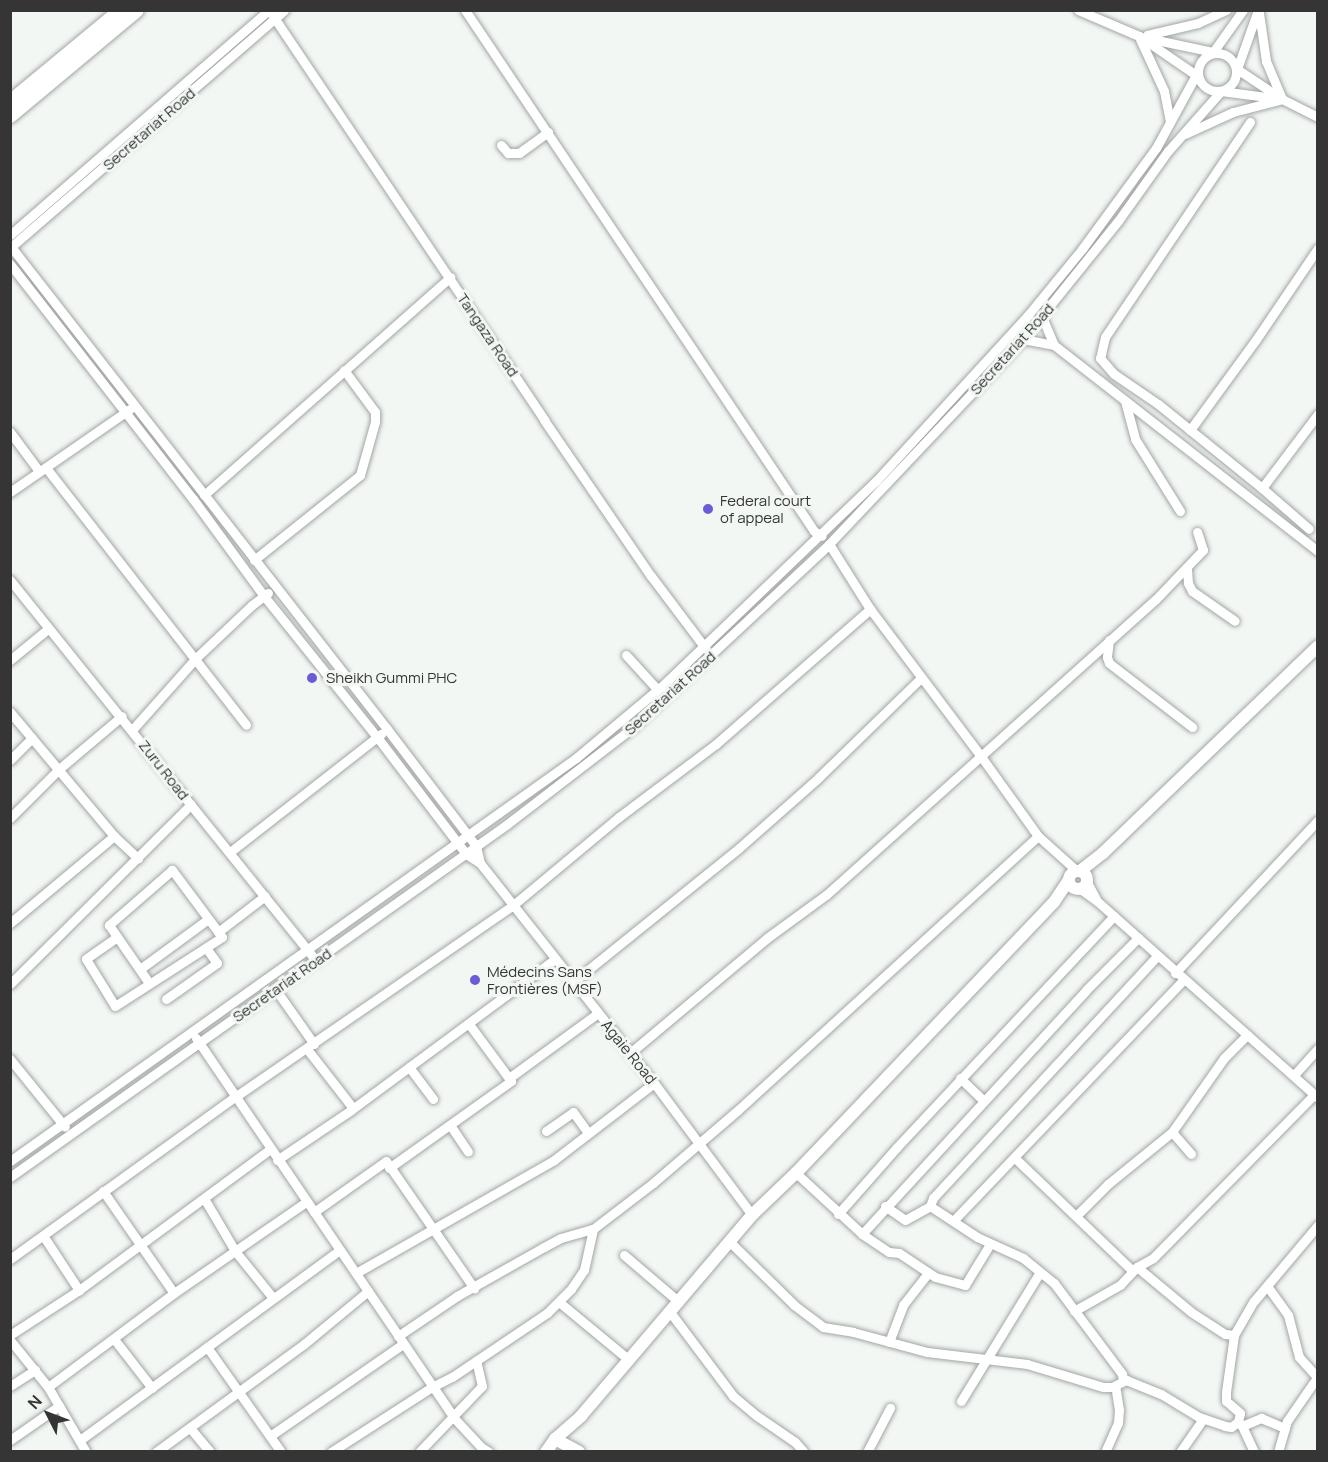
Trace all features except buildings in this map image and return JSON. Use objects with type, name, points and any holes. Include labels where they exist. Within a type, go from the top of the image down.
[{"type":"main road","points":[[10,102],[62,62],[120,10]]},
{"type":"main road","points":[[10,116],[137,10]]},
{"type":"street","name":"Secretariat Road","points":[[10,235],[270,13],[284,10]]},
{"type":"street","points":[[465,10],[814,531],[822,536]]},
{"type":"street","points":[[1077,10],[1139,36],[1226,55],[1237,69],[1282,99],[1317,117]]},
{"type":"street","points":[[1139,36],[1198,23],[1226,10]]},
{"type":"street","points":[[1196,75],[1202,60],[1213,52],[1244,10]]},
{"type":"street","points":[[1221,91],[1232,83],[1258,10]]},
{"type":"street","points":[[1258,10],[1266,61],[1282,99]]},
{"type":"street","name":"Secretariat Road","points":[[11,247],[270,13]]},
{"type":"street","name":"Tangaza Road","points":[[270,13],[651,576],[712,655]]},
{"type":"street","points":[[1139,36],[1196,75],[1207,89],[1282,99]]},
{"type":"street","points":[[1139,36],[1164,92],[1170,121]]},
{"type":"street","name":"Secretariat Road","points":[[10,1161],[458,844],[576,758],[658,690],[822,536],[876,481],[1028,315],[1113,208],[1156,148],[1196,75]]},
{"type":"street","name":"Secretariat Road","points":[[10,1177],[276,990],[588,764],[712,655],[829,544],[1023,339],[1182,135],[1221,91]]},
{"type":"street","points":[[1182,135],[1233,112],[1282,99]]},
{"type":"street","points":[[1250,122],[1105,337],[1100,354],[1106,367],[1114,374],[1190,430],[1309,529]]},
{"type":"street","points":[[501,145],[508,153],[519,153],[548,132]]},
{"type":"street","points":[[11,247],[469,836],[476,846],[480,863]]},
{"type":"street","points":[[1190,430],[1248,351],[1317,248]]},
{"type":"street","points":[[10,264],[126,412],[264,596],[377,737],[458,844],[466,854],[480,863]]},
{"type":"street","points":[[204,495],[450,277]]},
{"type":"street","points":[[1042,317],[1054,345]]},
{"type":"street","points":[[1023,339],[1054,345],[1317,551]]},
{"type":"street","points":[[75,348],[84,340]]},
{"type":"street","points":[[254,560],[360,475],[375,422],[375,412],[344,370]]},
{"type":"street","points":[[1125,401],[1135,439],[1180,511]]},
{"type":"street","points":[[10,492],[135,406]]},
{"type":"street","points":[[1262,488],[1317,414]]},
{"type":"street","points":[[10,432],[196,658],[246,724]]},
{"type":"street","points":[[630,1053],[767,938],[826,895],[1187,569],[1204,548],[1197,532]]},
{"type":"street","points":[[829,544],[870,609],[1038,836],[1097,901],[1179,977],[1316,1096],[1161,1250],[1135,1269],[1120,1285],[1074,1311]]},
{"type":"street","points":[[1187,569],[1188,583],[1192,591],[1234,621]]},
{"type":"street","name":"Zuru Road","points":[[10,580],[122,716],[315,962]]},
{"type":"street","points":[[132,730],[196,658],[275,588]]},
{"type":"street","points":[[10,1259],[44,1237],[103,1191],[235,1097],[430,960],[512,906],[619,817],[716,744],[870,609]]},
{"type":"street","points":[[10,660],[49,628]]},
{"type":"street","points":[[1109,640],[1107,657],[1109,663],[1192,727]]},
{"type":"street","points":[[546,1452],[555,1439],[582,1416],[752,1215],[796,1173],[1103,852],[1317,646]]},
{"type":"street","points":[[626,655],[658,690]]},
{"type":"street","points":[[573,982],[740,848],[818,778],[921,678]]},
{"type":"street","points":[[10,712],[114,836],[138,858]]},
{"type":"street","points":[[10,818],[59,769],[122,716]]},
{"type":"street","points":[[230,852],[387,729]]},
{"type":"street","points":[[10,760],[32,738]]},
{"type":"street","points":[[10,984],[191,804]]},
{"type":"street","points":[[954,1220],[1015,1158],[1317,820]]},
{"type":"street","points":[[10,923],[114,836]]},
{"type":"street","points":[[270,1436],[457,1296],[561,1238],[593,1228],[701,1144],[1038,836]]},
{"type":"street","name":"Agaie Road","points":[[480,863],[654,1083],[752,1215]]},
{"type":"street","points":[[117,937],[86,959],[114,1006],[222,937],[172,870],[109,925],[149,983]]},
{"type":"street","points":[[218,932],[265,896]]},
{"type":"street","points":[[838,1214],[960,1078],[1114,916]]},
{"type":"street","points":[[140,969],[208,919]]},
{"type":"street","points":[[862,1234],[983,1100],[1138,938]]},
{"type":"street","points":[[166,999],[217,963],[206,948]]},
{"type":"street","points":[[885,1206],[905,1220],[930,1206],[933,1198],[1157,956]]},
{"type":"street","points":[[277,1160],[353,1108],[555,959]]},
{"type":"street","points":[[276,990],[310,1046],[353,1108]]},
{"type":"street","points":[[509,1078],[598,1013]]},
{"type":"street","points":[[389,1168],[511,1081],[469,1024]]},
{"type":"street","points":[[193,1033],[432,1387],[454,1418],[481,1447],[489,1452]]},
{"type":"street","points":[[1077,1215],[1108,1184],[1172,1132],[1224,1058],[1247,1035]]},
{"type":"street","points":[[1294,1075],[1317,1048]]},
{"type":"street","points":[[10,1059],[70,1135]]},
{"type":"street","points":[[409,1067],[433,1099]]},
{"type":"street","points":[[960,1078],[983,1100]]},
{"type":"street","points":[[356,1274],[554,1160],[654,1083]]},
{"type":"street","points":[[546,1131],[573,1112],[588,1133]]},
{"type":"street","points":[[450,1125],[468,1152]]},
{"type":"street","points":[[1172,1132],[1191,1154]]},
{"type":"street","points":[[10,1335],[79,1290],[205,1200],[270,1149]]},
{"type":"street","points":[[1015,1158],[1135,1269],[1191,1312],[1225,1334],[1234,1335]]},
{"type":"street","points":[[314,1212],[386,1161],[474,1288]]},
{"type":"street","points":[[796,1173],[862,1234],[889,1252],[899,1253],[940,1279],[965,1285],[990,1244]]},
{"type":"street","points":[[103,1191],[174,1293]]},
{"type":"street","points":[[205,1200],[235,1251],[273,1298]]},
{"type":"street","points":[[48,1387],[174,1293],[306,1202]]},
{"type":"street","points":[[930,1206],[990,1244],[1023,1258],[1054,1283],[1122,1374],[1119,1383],[1118,1423],[1105,1452]]},
{"type":"street","points":[[1254,1452],[1240,1424],[1240,1413],[1226,1401],[1234,1335],[1254,1301],[1317,1225]]},
{"type":"street","points":[[332,1452],[527,1328],[559,1302],[584,1270],[593,1228]]},
{"type":"street","points":[[44,1237],[79,1290]]},
{"type":"street","points":[[730,1242],[794,1305],[824,1327],[927,1352],[1027,1364],[1094,1385],[1119,1383],[1161,1394],[1203,1419],[1231,1427],[1261,1418],[1285,1428]]},
{"type":"street","points":[[80,1440],[340,1250]]},
{"type":"street","points":[[624,1255],[679,1302]]},
{"type":"street","points":[[961,1401],[985,1358],[1040,1272]]},
{"type":"street","points":[[889,1342],[903,1305],[928,1273]]},
{"type":"street","points":[[1267,1286],[1288,1315],[1299,1358],[1317,1377],[1295,1406],[1278,1452]]},
{"type":"street","points":[[156,1452],[237,1390],[304,1344],[368,1291]]},
{"type":"street","points":[[559,1302],[629,1360]]},
{"type":"street","points":[[670,1312],[733,1396],[795,1442],[804,1452]]},
{"type":"street","points":[[114,1339],[152,1388]]},
{"type":"street","points":[[10,1340],[48,1387],[86,1452]]},
{"type":"street","points":[[207,1347],[281,1452]]},
{"type":"street","points":[[419,1452],[454,1418],[482,1386],[477,1361]]},
{"type":"street","points":[[10,1386],[34,1370]]},
{"type":"street","points":[[10,1440],[59,1406]]},
{"type":"street","points":[[867,1452],[890,1408]]},
{"type":"street","points":[[1180,1452],[1203,1419]]},
{"type":"street","points":[[190,1428],[210,1452]]},
{"type":"street","points":[[555,1439],[579,1452]]},
{"type":"place","name":"Federal court of appeal","points":[[708,509]]},
{"type":"place","name":"Sheikh Gummi PHC","points":[[312,678]]},
{"type":"place","name":"Médecins Sans Frontières (MSF)","points":[[475,980]]}]
